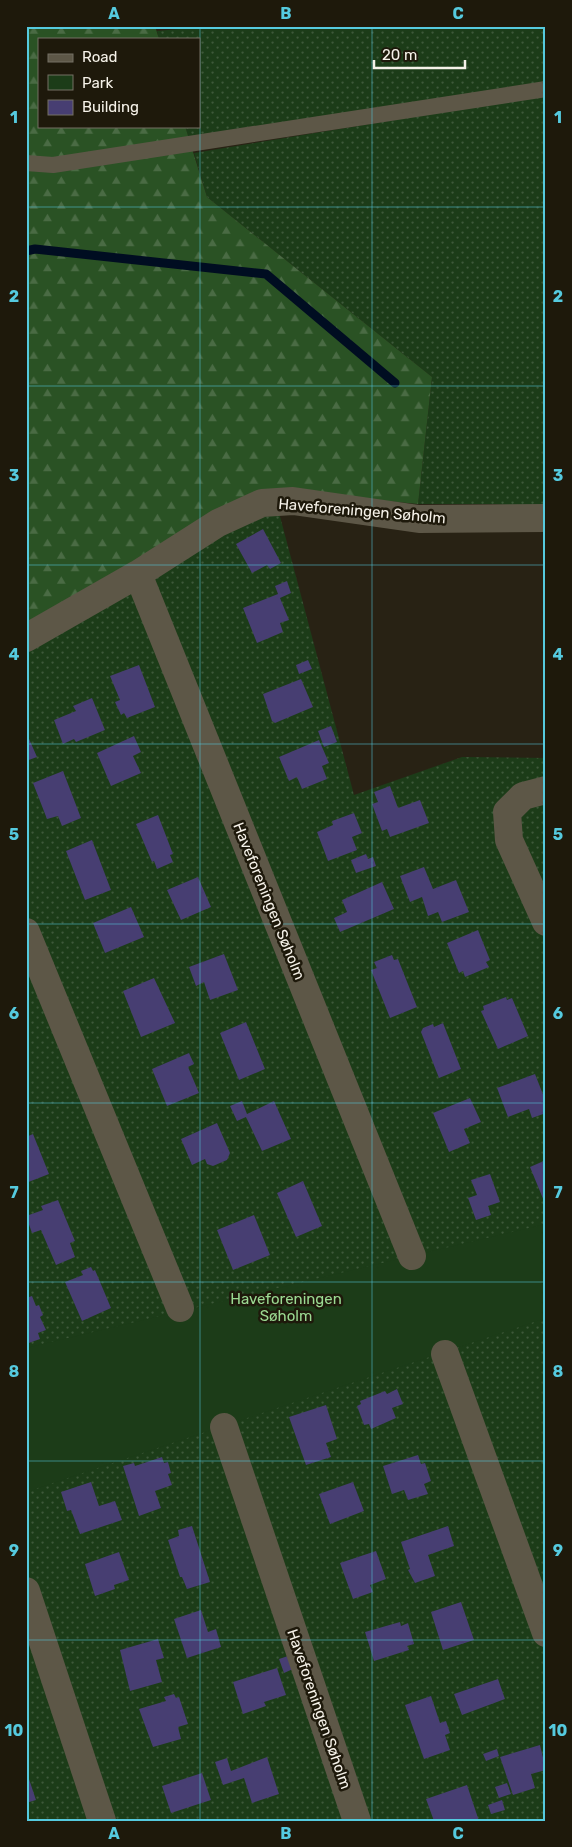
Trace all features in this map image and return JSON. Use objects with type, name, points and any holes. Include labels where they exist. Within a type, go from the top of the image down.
[{"type":"street","name":"Haveforeningen Søholm","points":[[26,638],[138,574],[218,523],[262,503],[293,502],[419,519],[546,518]]},
{"type":"street","name":"Haveforeningen Søholm","points":[[138,574],[412,1256]]},
{"type":"street","points":[[546,790],[523,796],[507,812],[509,840],[546,922]]},
{"type":"street","points":[[26,932],[180,1308]]},
{"type":"street","points":[[445,1354],[546,1633]]},
{"type":"street","name":"Haveforeningen Søholm","points":[[224,1427],[357,1821]]},
{"type":"street","points":[[26,1591],[102,1821]]},
{"type":"lane","points":[[26,163],[53,165],[546,89]]},
{"type":"green space","points":[[26,26],[155,26],[159,38],[38,38],[38,128],[186,128],[207,197],[432,377],[418,504],[273,490],[26,626]]},
{"type":"green space","points":[[211,26],[546,26],[546,82],[189,139],[186,128],[200,128],[200,38],[159,38],[157,31]]},
{"type":"green space","points":[[546,95],[546,508],[495,504],[418,504],[432,377],[207,197],[194,153]]},
{"type":"green space","name":"Haveforeningen Søholm","points":[[273,490],[354,795],[462,757],[546,758],[546,1821],[26,1821],[26,626]]},
{"type":"green space","points":[[546,1224],[546,1318],[26,1492],[26,1348]]},
{"type":"building","points":[[263,529],[281,563],[270,569],[267,565],[252,573],[236,544]]},
{"type":"building","points":[[287,581],[291,593],[280,598],[289,620],[280,623],[283,632],[257,643],[243,608],[278,594],[275,586]]},
{"type":"building","points":[[308,660],[312,669],[299,674],[296,665]]},
{"type":"building","points":[[139,665],[155,707],[127,718],[124,713],[121,715],[115,702],[120,700],[110,676]]},
{"type":"building","points":[[301,679],[313,707],[275,723],[272,721],[263,694]]},
{"type":"building","points":[[92,698],[105,730],[76,742],[74,739],[63,744],[54,720],[76,711],[73,706]]},
{"type":"building","points":[[331,726],[337,742],[324,747],[318,731]]},
{"type":"building","points":[[26,732],[37,757],[26,761]]},
{"type":"building","points":[[134,736],[141,752],[133,756],[141,773],[111,786],[97,753]]},
{"type":"building","points":[[319,740],[329,763],[322,766],[327,779],[302,789],[297,777],[289,781],[279,757]]},
{"type":"building","points":[[63,771],[81,818],[62,826],[58,816],[47,819],[33,783]]},
{"type":"building","points":[[390,786],[398,808],[420,800],[429,823],[390,837],[387,829],[382,831],[372,804],[378,802],[374,792]]},
{"type":"building","points":[[354,813],[362,833],[352,837],[357,850],[328,861],[317,832],[333,825],[332,821]]},
{"type":"building","points":[[158,815],[173,854],[170,855],[173,862],[157,869],[154,861],[152,862],[136,824]]},
{"type":"building","points":[[92,840],[111,890],[85,900],[66,851]]},
{"type":"building","points":[[366,854],[368,859],[373,857],[376,866],[356,873],[351,860]]},
{"type":"building","points":[[424,867],[433,889],[456,880],[469,912],[442,922],[438,912],[428,916],[422,897],[410,902],[400,876]]},
{"type":"building","points":[[198,877],[211,907],[181,920],[167,890]]},
{"type":"building","points":[[382,882],[394,909],[340,932],[334,918],[347,912],[342,900]]},
{"type":"building","points":[[131,907],[144,937],[105,953],[93,923]]},
{"type":"building","points":[[478,930],[490,960],[486,962],[489,967],[465,977],[463,971],[459,973],[447,943]]},
{"type":"building","points":[[224,954],[238,990],[210,1000],[204,982],[196,986],[189,967]]},
{"type":"building","points":[[392,955],[394,960],[398,959],[417,1007],[390,1018],[371,970],[377,968],[374,962]]},
{"type":"building","points":[[154,978],[175,1023],[141,1037],[123,991]]},
{"type":"building","points":[[506,997],[507,1000],[512,998],[528,1036],[498,1049],[481,1011],[484,1010],[483,1006]]},
{"type":"building","points":[[246,1022],[265,1069],[239,1080],[220,1033]]},
{"type":"building","points":[[443,1023],[461,1069],[439,1078],[421,1032],[423,1028],[433,1024],[434,1027]]},
{"type":"building","points":[[189,1053],[194,1064],[188,1067],[199,1093],[167,1106],[152,1069]]},
{"type":"building","points":[[535,1074],[546,1102],[546,1113],[532,1118],[529,1109],[508,1117],[497,1088]]},
{"type":"building","points":[[470,1098],[481,1122],[464,1129],[470,1143],[449,1152],[433,1113]]},
{"type":"building","points":[[242,1101],[247,1114],[274,1101],[291,1139],[262,1151],[246,1117],[237,1121],[230,1106]]},
{"type":"building","points":[[217,1123],[230,1153],[227,1160],[213,1166],[207,1164],[205,1159],[192,1165],[181,1139]]},
{"type":"building","points":[[33,1134],[49,1174],[26,1183],[26,1137]]},
{"type":"building","points":[[546,1160],[546,1206],[530,1167]]},
{"type":"building","points":[[490,1174],[500,1202],[488,1206],[491,1215],[476,1220],[468,1198],[477,1195],[471,1180]]},
{"type":"building","points":[[303,1181],[322,1226],[296,1237],[277,1193]]},
{"type":"building","points":[[58,1200],[75,1241],[70,1243],[75,1257],[56,1265],[41,1230],[32,1233],[26,1216],[43,1210],[41,1206]]},
{"type":"building","points":[[254,1215],[270,1255],[233,1270],[217,1230]]},
{"type":"building","points":[[91,1267],[93,1271],[95,1270],[111,1308],[82,1321],[65,1282],[83,1275],[81,1271]]},
{"type":"building","points":[[32,1296],[36,1306],[39,1305],[43,1315],[40,1317],[46,1330],[38,1333],[40,1339],[26,1344],[26,1298]]},
{"type":"building","points":[[397,1389],[403,1404],[392,1408],[396,1418],[371,1429],[369,1424],[364,1425],[357,1406],[361,1404],[360,1401],[385,1391],[387,1394]]},
{"type":"building","points":[[326,1405],[337,1439],[326,1443],[331,1457],[306,1465],[289,1417]]},
{"type":"building","points":[[418,1455],[421,1464],[425,1463],[431,1481],[424,1484],[428,1494],[408,1500],[404,1490],[392,1494],[383,1466]]},
{"type":"building","points":[[162,1457],[164,1463],[168,1462],[171,1473],[168,1474],[172,1485],[155,1491],[161,1508],[139,1516],[123,1466],[134,1463],[135,1466]]},
{"type":"building","points":[[91,1482],[99,1506],[115,1501],[122,1520],[80,1534],[71,1510],[67,1511],[61,1492]]},
{"type":"building","points":[[353,1482],[364,1511],[330,1524],[319,1494]]},
{"type":"building","points":[[192,1526],[210,1582],[187,1589],[182,1577],[180,1577],[168,1540],[179,1536],[178,1530]]},
{"type":"building","points":[[448,1526],[454,1546],[428,1555],[435,1576],[415,1583],[408,1570],[410,1569],[401,1542]]},
{"type":"building","points":[[376,1551],[386,1579],[370,1585],[373,1592],[353,1599],[340,1563]]},
{"type":"building","points":[[119,1552],[129,1580],[114,1585],[115,1589],[95,1596],[85,1564]]},
{"type":"building","points":[[461,1602],[474,1640],[443,1650],[431,1612]]},
{"type":"building","points":[[201,1610],[208,1632],[216,1629],[221,1647],[187,1658],[174,1619]]},
{"type":"building","points":[[400,1622],[401,1626],[408,1623],[414,1644],[407,1646],[409,1650],[374,1661],[365,1632]]},
{"type":"building","points":[[158,1639],[164,1658],[156,1660],[162,1682],[130,1691],[120,1650]]},
{"type":"building","points":[[288,1656],[293,1669],[284,1673],[279,1659]]},
{"type":"building","points":[[277,1668],[286,1695],[264,1702],[266,1706],[243,1714],[233,1682]]},
{"type":"building","points":[[498,1679],[505,1699],[462,1715],[454,1694]]},
{"type":"building","points":[[174,1694],[176,1698],[179,1697],[188,1724],[178,1727],[181,1739],[153,1747],[139,1709],[166,1701],[164,1697]]},
{"type":"building","points":[[431,1696],[440,1723],[446,1721],[450,1733],[445,1735],[450,1750],[424,1759],[405,1705]]},
{"type":"building","points":[[540,1745],[546,1770],[531,1774],[535,1788],[513,1795],[500,1757]]},
{"type":"building","points":[[497,1749],[499,1756],[486,1761],[483,1754]]},
{"type":"building","points":[[267,1757],[279,1794],[252,1803],[244,1778],[223,1785],[215,1762],[227,1758],[231,1771]]},
{"type":"building","points":[[202,1773],[211,1800],[171,1813],[162,1786]]},
{"type":"building","points":[[28,1776],[36,1800],[26,1803],[26,1777]]},
{"type":"building","points":[[507,1783],[511,1794],[499,1798],[495,1787]]},
{"type":"building","points":[[467,1785],[479,1821],[434,1821],[426,1799]]},
{"type":"building","points":[[502,1800],[505,1810],[491,1814],[488,1805]]},
{"type":"waterway","points":[[26,251],[35,249],[266,274],[395,383]]}]
